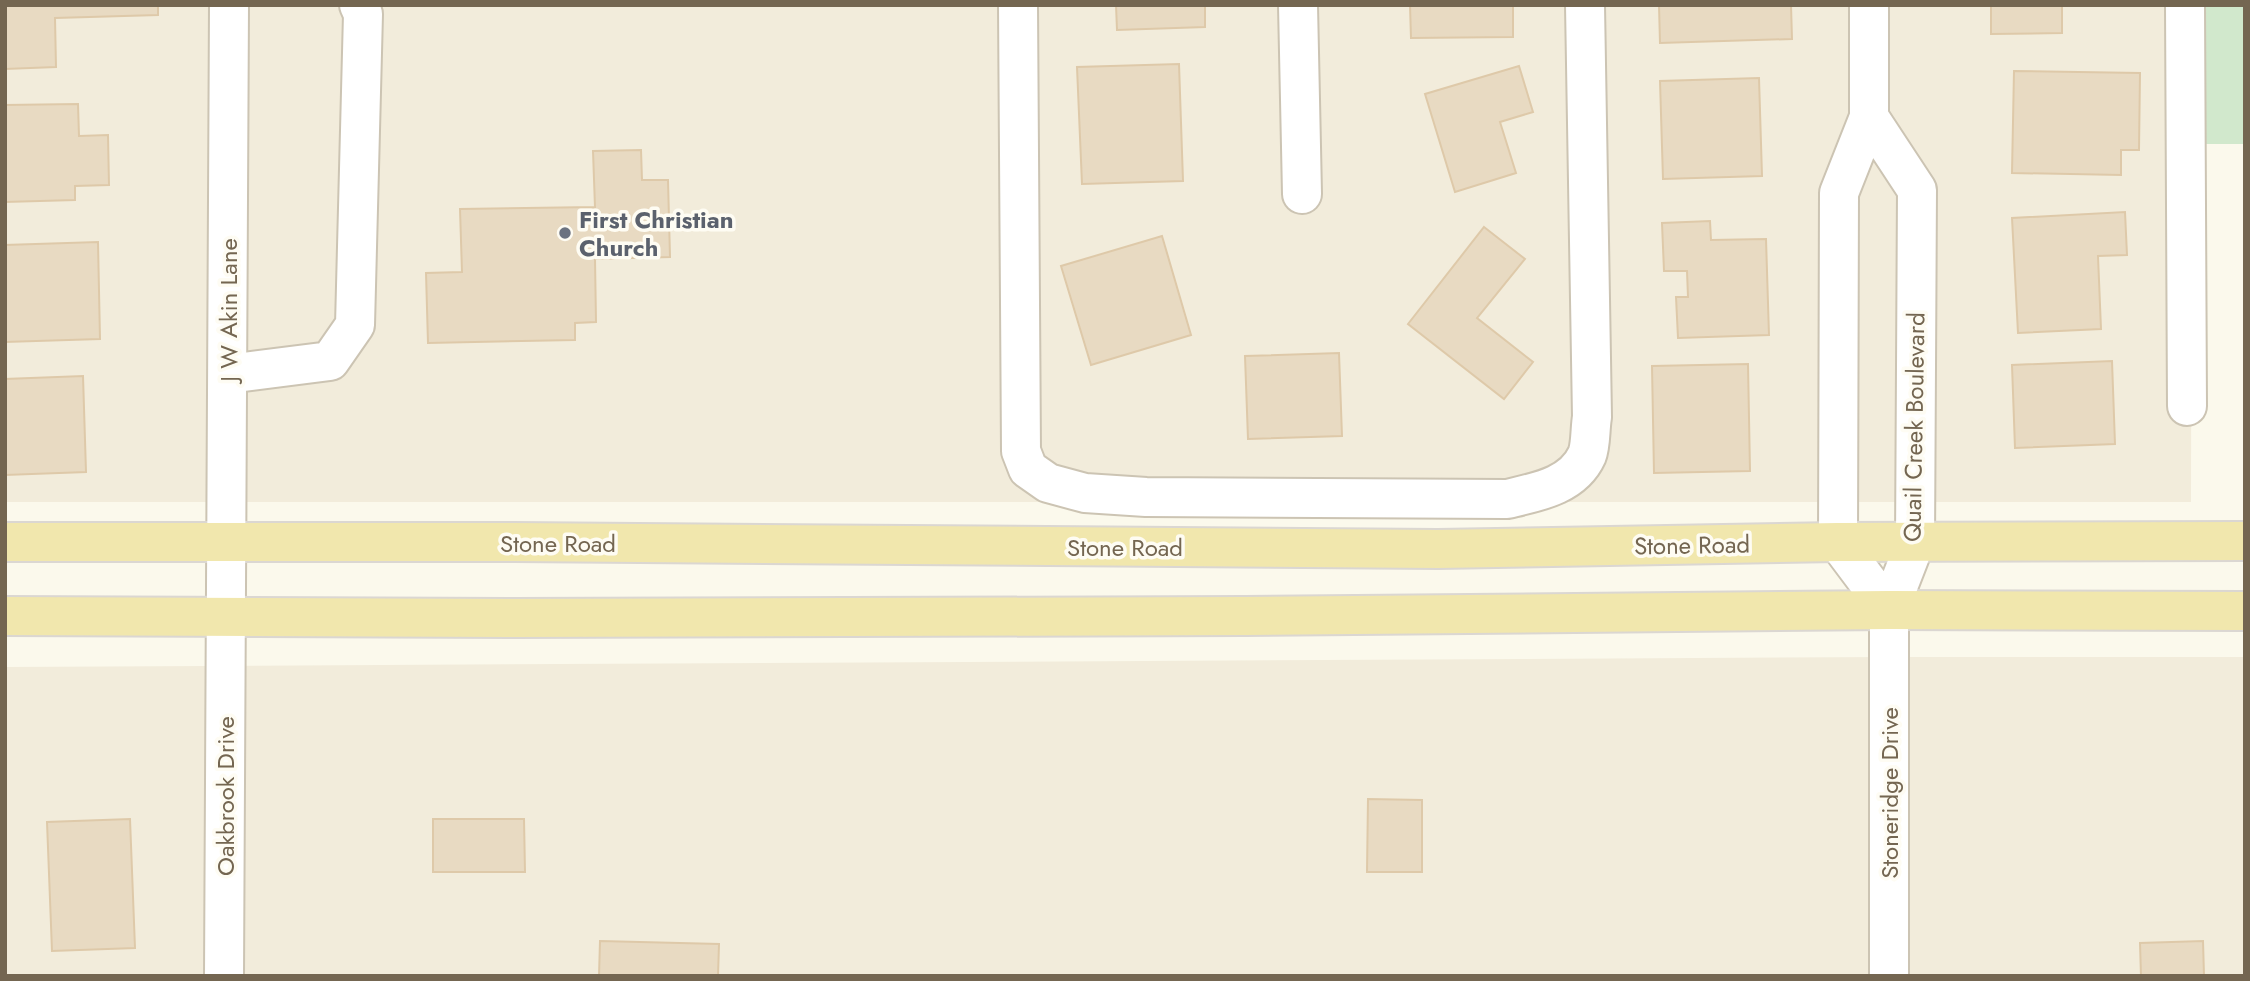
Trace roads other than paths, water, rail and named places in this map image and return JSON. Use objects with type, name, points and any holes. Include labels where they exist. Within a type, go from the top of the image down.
[{"type":"main road","name":"Stone Road","points":[[5,542],[514,542],[1438,549],[1838,542],[2245,541]]},
{"type":"main road","points":[[5,616],[1231,617],[1889,610],[2245,611]]},
{"type":"street","name":"J W Akin Lane","points":[[226,616],[229,5]]},
{"type":"street","points":[[228,374],[330,361],[355,325],[363,14],[359,5]]},
{"type":"street","points":[[1018,5],[1021,451],[1028,468],[1048,484],[1085,493],[1266,499],[1507,499],[1545,490],[1573,475],[1587,454],[1592,417],[1585,5]]},
{"type":"street","points":[[1298,5],[1302,194]]},
{"type":"street","points":[[1869,5],[1869,117],[1839,193],[1838,542],[1889,610]]},
{"type":"street","points":[[2185,5],[2187,406]]},
{"type":"street","name":"Quail Creek Boulevard","points":[[1869,117],[1917,190],[1915,543],[1889,610]]},
{"type":"street","name":"Stoneridge Drive","points":[[1889,610],[1889,976]]},
{"type":"street","name":"Oakbrook Drive","points":[[224,976],[226,616]]},
{"type":"place","name":"First Christian Church","points":[[565,233]]}]
